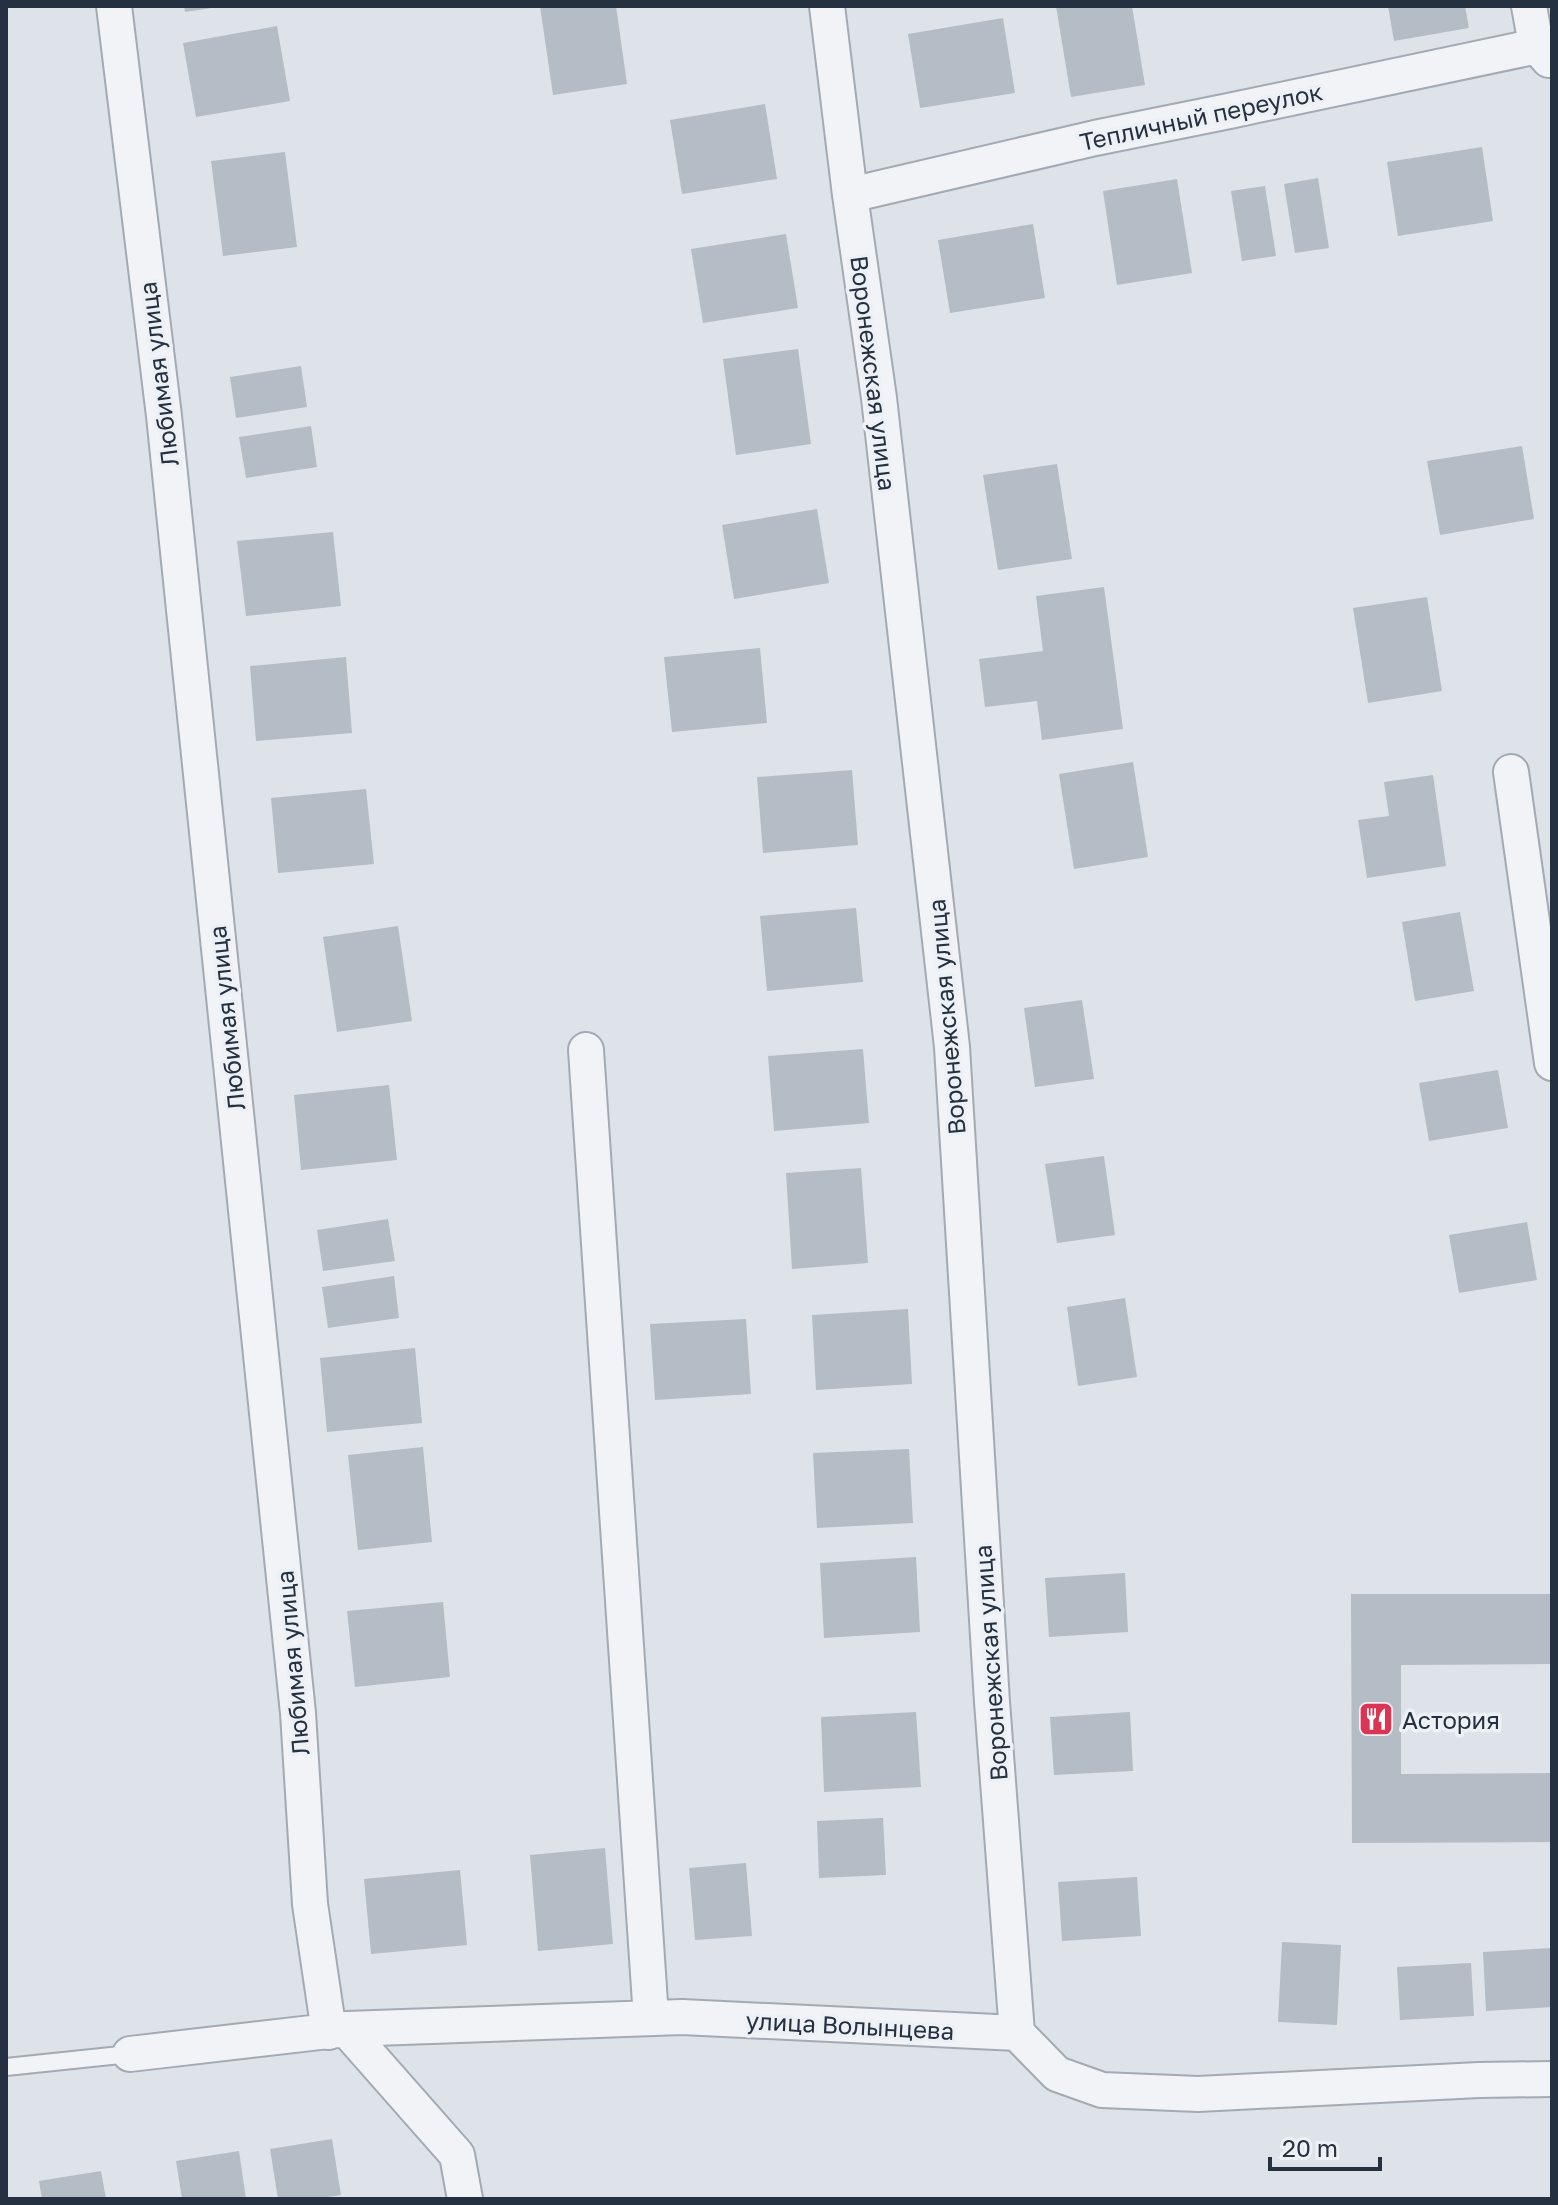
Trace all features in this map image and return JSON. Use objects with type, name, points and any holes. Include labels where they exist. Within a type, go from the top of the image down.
[{"type":"street","name":"Любимая улица","points":[[114,6],[165,431],[298,1713],[310,1904],[338,2030]]},
{"type":"street","name":"Воронежская улица","points":[[827,6],[879,398],[952,1047],[992,1702],[1017,2033]]},
{"type":"street","points":[[1529,6],[1547,50]]},
{"type":"street","name":"Тепличный переулок","points":[[850,195],[1095,138],[1547,50]]},
{"type":"street","points":[[1511,772],[1552,1063]]},
{"type":"street","points":[[586,1050],[651,2018]]},
{"type":"street","name":"улица Волынцева","points":[[130,2054],[338,2030],[682,2017],[1017,2033]]},
{"type":"street","points":[[338,2030],[457,2155],[465,2199]]},
{"type":"street","points":[[1017,2033],[1057,2074],[1102,2090],[1198,2094],[1552,2079]]},
{"type":"lane","points":[[6,2067],[130,2054]]},
{"type":"building","points":[[184,6],[211,6],[212,8],[185,12]]},
{"type":"building","points":[[540,6],[616,6],[627,84],[553,95]]},
{"type":"building","points":[[1056,6],[1132,6],[1145,85],[1071,97]]},
{"type":"building","points":[[1388,6],[1465,6],[1469,28],[1394,41]]},
{"type":"building","points":[[1003,18],[1015,93],[920,108],[908,34]]},
{"type":"building","points":[[277,26],[290,101],[196,117],[183,43]]},
{"type":"building","points":[[765,104],[777,179],[682,194],[670,120]]},
{"type":"building","points":[[1482,147],[1493,221],[1398,236],[1387,162]]},
{"type":"building","points":[[285,152],[297,247],[223,256],[211,161]]},
{"type":"building","points":[[1318,178],[1329,248],[1295,253],[1284,184]]},
{"type":"building","points":[[1177,179],[1192,273],[1117,285],[1103,191]]},
{"type":"building","points":[[1265,186],[1276,256],[1242,261],[1231,191]]},
{"type":"building","points":[[1033,224],[1045,298],[950,313],[938,240]]},
{"type":"building","points":[[786,234],[798,308],[703,323],[691,249]]},
{"type":"building","points":[[798,349],[811,444],[736,455],[723,359]]},
{"type":"building","points":[[301,366],[307,407],[236,418],[230,377]]},
{"type":"building","points":[[311,426],[317,467],[246,478],[239,437]]},
{"type":"building","points":[[1522,446],[1534,519],[1440,535],[1427,461]]},
{"type":"building","points":[[1057,464],[1072,559],[998,570],[983,475]]},
{"type":"building","points":[[817,509],[829,583],[734,599],[722,525]]},
{"type":"building","points":[[333,532],[341,606],[246,616],[237,541]]},
{"type":"building","points":[[1104,587],[1123,729],[1042,740],[1037,701],[985,707],[979,659],[1043,651],[1036,596]]},
{"type":"building","points":[[1427,597],[1442,691],[1368,703],[1353,608]]},
{"type":"building","points":[[760,648],[767,723],[672,732],[664,657]]},
{"type":"building","points":[[346,657],[352,733],[256,741],[250,666]]},
{"type":"building","points":[[1133,762],[1148,857],[1074,869],[1059,774]]},
{"type":"building","points":[[852,770],[858,845],[763,853],[757,777]]},
{"type":"building","points":[[1433,775],[1446,866],[1367,878],[1358,820],[1389,816],[1384,782]]},
{"type":"building","points":[[366,789],[374,864],[278,873],[271,798]]},
{"type":"building","points":[[856,908],[863,982],[767,991],[760,916]]},
{"type":"building","points":[[1460,912],[1474,991],[1415,1001],[1402,922]]},
{"type":"building","points":[[398,926],[412,1021],[337,1032],[323,937]]},
{"type":"building","points":[[1082,1000],[1094,1079],[1035,1087],[1024,1008]]},
{"type":"building","points":[[863,1049],[869,1123],[774,1131],[768,1056]]},
{"type":"building","points":[[1498,1070],[1508,1128],[1429,1141],[1419,1083]]},
{"type":"building","points":[[389,1085],[397,1160],[301,1170],[294,1095]]},
{"type":"building","points":[[1104,1156],[1115,1235],[1057,1243],[1045,1164]]},
{"type":"building","points":[[861,1168],[868,1263],[792,1269],[786,1173]]},
{"type":"building","points":[[388,1219],[395,1261],[323,1271],[317,1230]]},
{"type":"building","points":[[1527,1222],[1537,1280],[1459,1293],[1449,1235]]},
{"type":"building","points":[[394,1276],[399,1318],[328,1328],[322,1287]]},
{"type":"building","points":[[1125,1298],[1137,1377],[1078,1386],[1067,1307]]},
{"type":"building","points":[[908,1309],[912,1384],[816,1390],[812,1315]]},
{"type":"building","points":[[746,1319],[751,1394],[655,1400],[650,1324]]},
{"type":"building","points":[[415,1348],[422,1423],[327,1432],[320,1358]]},
{"type":"building","points":[[423,1447],[432,1542],[358,1550],[348,1455]]},
{"type":"building","points":[[909,1449],[913,1523],[817,1528],[813,1453]]},
{"type":"building","points":[[916,1557],[920,1632],[824,1638],[820,1563]]},
{"type":"building","points":[[1125,1573],[1128,1632],[1049,1637],[1045,1578]]},
{"type":"building","points":[[1351,1594],[1552,1594],[1552,1664],[1401,1665],[1401,1774],[1552,1773],[1552,1842],[1352,1843]]},
{"type":"building","points":[[443,1602],[450,1677],[355,1687],[347,1611]]},
{"type":"building","points":[[916,1712],[921,1787],[824,1792],[821,1717]]},
{"type":"building","points":[[1130,1712],[1133,1771],[1054,1775],[1050,1717]]},
{"type":"building","points":[[883,1818],[886,1875],[819,1878],[817,1821]]},
{"type":"building","points":[[605,1848],[613,1944],[538,1951],[530,1855]]},
{"type":"building","points":[[746,1863],[752,1936],[695,1940],[689,1868]]},
{"type":"building","points":[[460,1870],[467,1945],[371,1954],[364,1879]]},
{"type":"building","points":[[1137,1877],[1141,1936],[1062,1941],[1058,1882]]},
{"type":"building","points":[[1282,1942],[1341,1945],[1337,2025],[1278,2022]]},
{"type":"building","points":[[1552,1948],[1552,2007],[1486,2011],[1483,1952]]},
{"type":"building","points":[[1471,1963],[1474,2016],[1400,2020],[1397,1967]]},
{"type":"building","points":[[332,2139],[341,2195],[278,2199],[270,2149]]},
{"type":"building","points":[[239,2151],[246,2199],[182,2199],[176,2161]]},
{"type":"building","points":[[101,2171],[106,2199],[42,2199],[39,2181]]},
{"type":"place","name":"Астория","points":[[1376,1719]]}]
